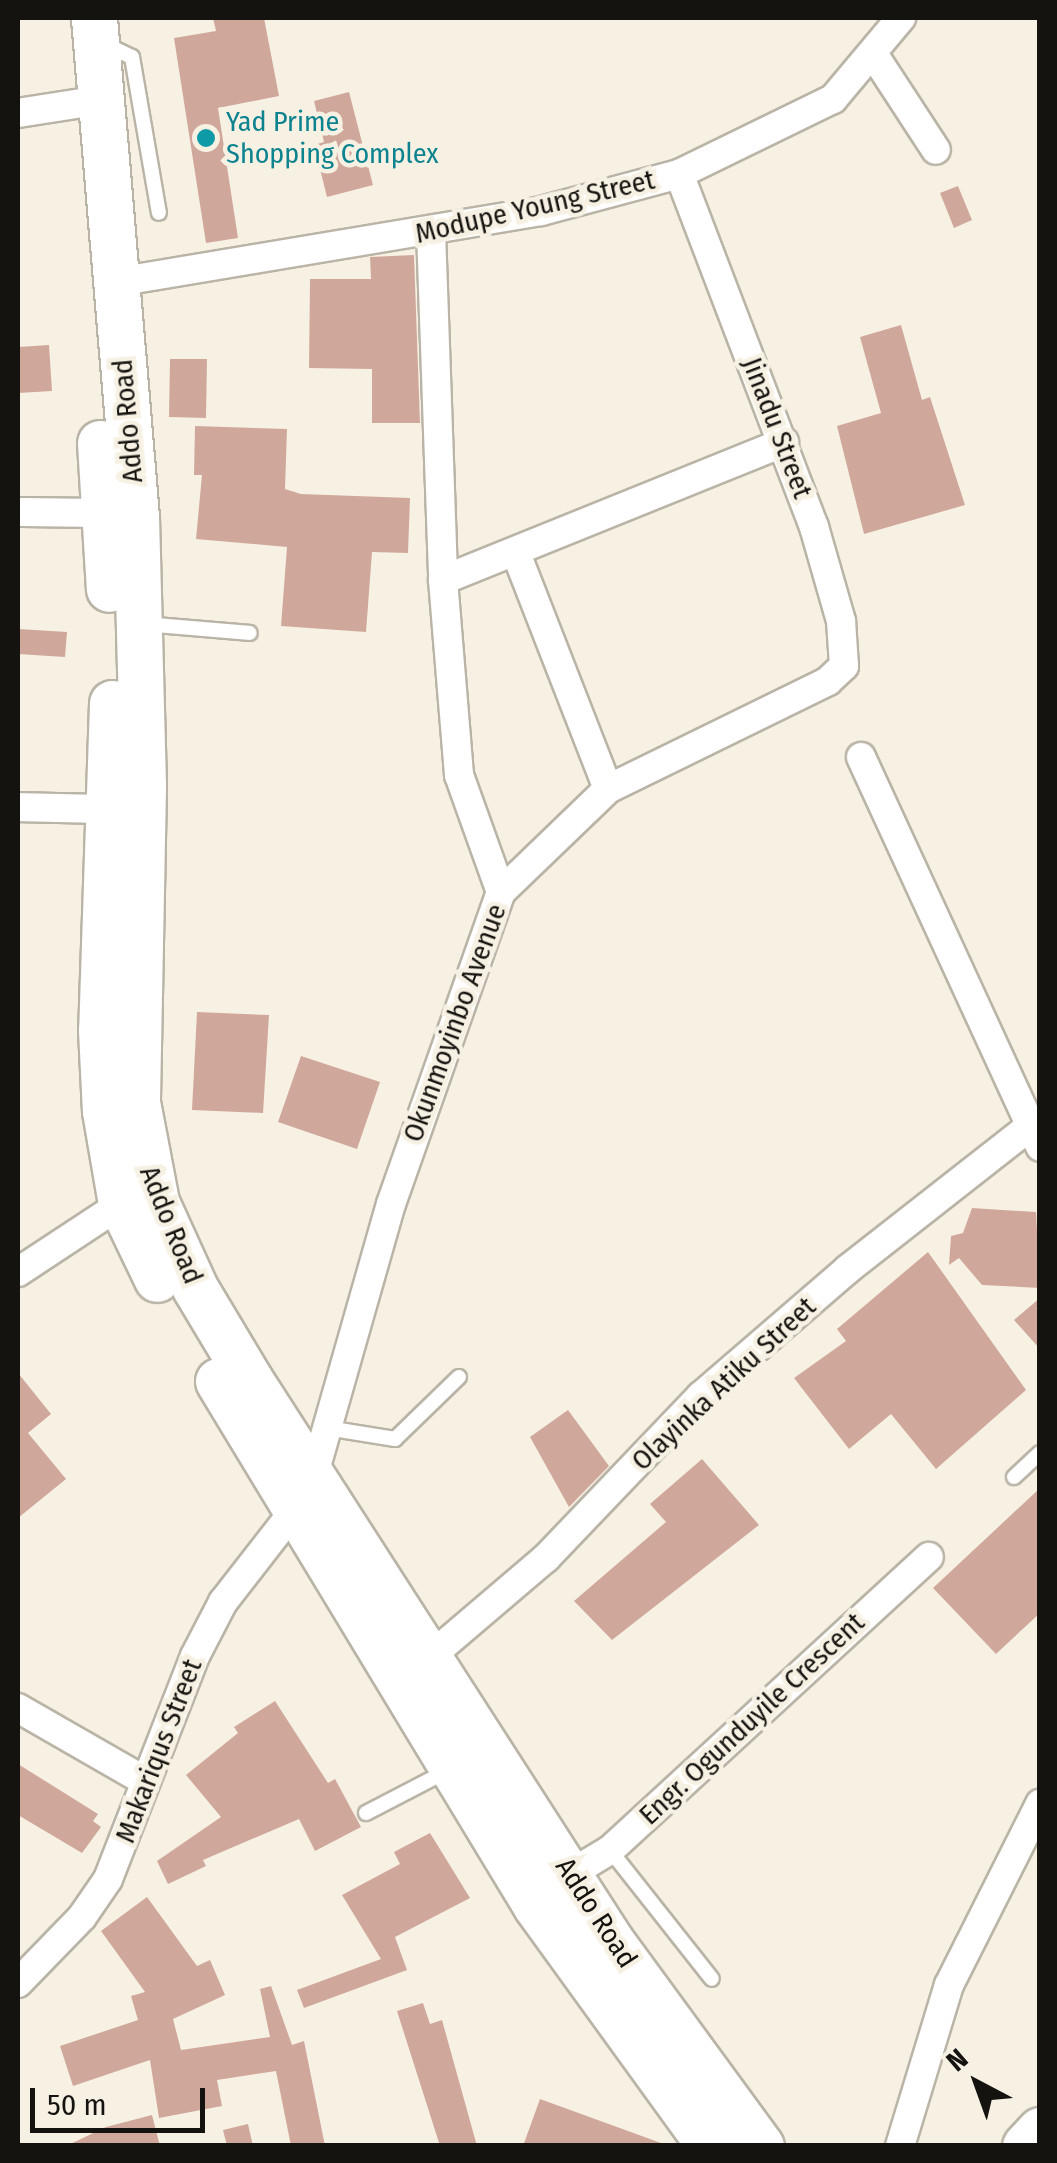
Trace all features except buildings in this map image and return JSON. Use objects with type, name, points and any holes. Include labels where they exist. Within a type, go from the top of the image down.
[{"type":"main road","name":"Addo Road","points":[[85,26],[104,513],[112,623],[110,809],[101,1030],[121,1204],[303,1493],[432,1656],[611,1941],[760,2146]]},
{"type":"main road","name":"Addo Road","points":[[86,102],[117,282],[140,624],[137,1102],[142,1152],[156,1202],[195,1288],[453,1768],[580,1974],[698,2139]]},
{"type":"main road","points":[[1025,2146],[1040,2130]]},
{"type":"street","name":"Modupe Young Street","points":[[117,282],[430,232],[679,174],[834,99],[874,56],[901,18]]},
{"type":"street","points":[[874,56],[936,150]]},
{"type":"street","points":[[18,113],[86,102]]},
{"type":"street","name":"Jinadu Street","points":[[679,174],[784,442],[841,622],[844,666],[828,681]]},
{"type":"street","points":[[430,232],[443,580],[459,775],[501,892]]},
{"type":"street","points":[[443,580],[784,442]]},
{"type":"street","points":[[18,512],[104,513]]},
{"type":"street","points":[[516,553],[608,789]]},
{"type":"street","name":"Okunmoyinbo Avenue","points":[[303,1493],[327,1428],[390,1204],[501,892],[608,789],[828,681]]},
{"type":"street","points":[[862,757],[1034,1137]]},
{"type":"street","points":[[18,807],[110,809]]},
{"type":"street","name":"Olayinka Atiku Street","points":[[432,1656],[546,1558],[702,1396],[1034,1137]]},
{"type":"street","points":[[18,1272],[121,1204]]},
{"type":"street","name":"Makariqus Street","points":[[18,1983],[82,1917],[108,1879],[160,1733],[224,1602],[303,1493]]},
{"type":"street","name":"Engr. Ogunduyile Crescent","points":[[570,1874],[610,1850],[929,1557]]},
{"type":"street","points":[[18,1708],[145,1781]]},
{"type":"street","points":[[900,2146],[948,1985],[1040,1804]]},
{"type":"lane","points":[[85,26],[132,58],[159,213]]},
{"type":"lane","points":[[140,624],[250,633]]},
{"type":"lane","points":[[327,1428],[395,1439],[459,1377]]},
{"type":"lane","points":[[1014,1477],[1040,1453]]},
{"type":"lane","points":[[366,1813],[453,1768]]},
{"type":"lane","points":[[610,1850],[712,1979]]},
{"type":"place","name":"Yad Prime Shopping Complex","points":[[206,138]]}]
